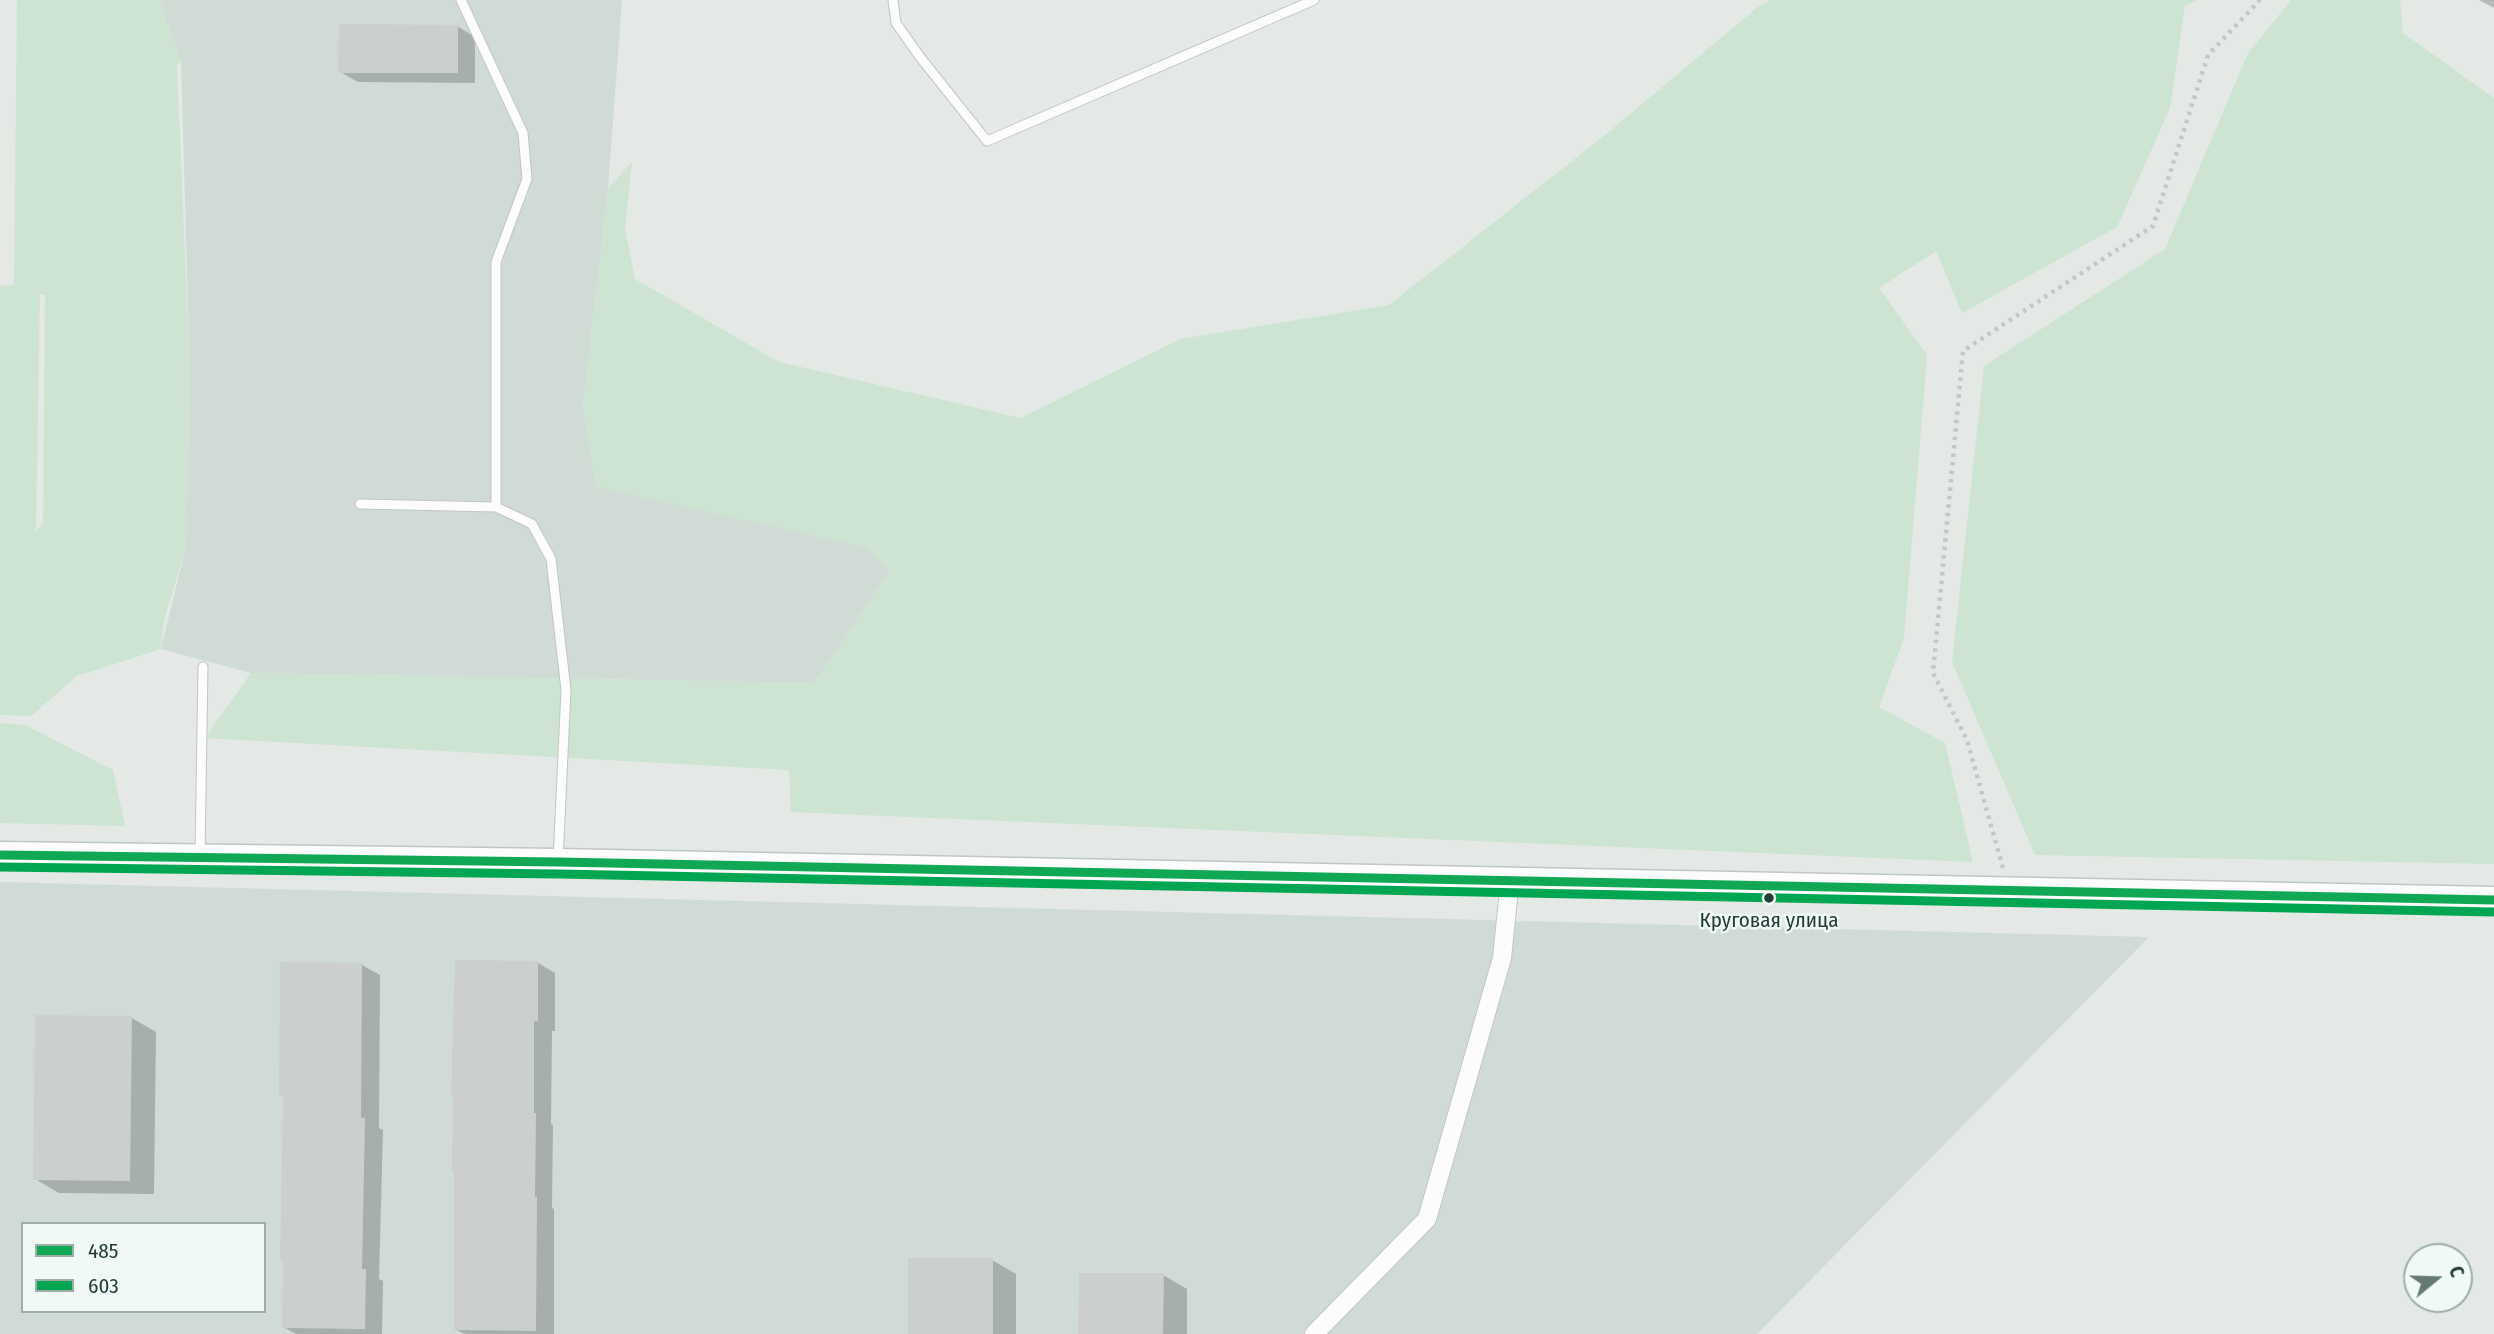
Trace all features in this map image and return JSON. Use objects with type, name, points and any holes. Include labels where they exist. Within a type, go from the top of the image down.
[{"type":"main road","points":[[0,855],[558,862],[2494,900]]},
{"type":"street","points":[[1314,1334],[1427,1219],[1502,958],[1510,880]]},
{"type":"lane","points":[[461,0],[523,134],[527,179],[496,262],[496,507]]},
{"type":"lane","points":[[893,0],[896,23],[987,141],[1314,0]]},
{"type":"lane","points":[[360,504],[496,507],[532,524],[551,559],[566,690],[558,862]]},
{"type":"lane","points":[[200,859],[203,667]]},
{"type":"path","points":[[2010,892],[1967,740],[1933,673],[1963,351],[2153,226],[2208,55],[2260,0]]},
{"type":"shaded area","points":[[159,0],[622,0],[608,189],[583,406],[596,486],[866,547],[890,570],[814,683],[251,673],[161,649],[186,546],[190,376],[181,62]]},
{"type":"shaded area","points":[[0,882],[2149,937],[1757,1334],[0,1334]]},
{"type":"green space","points":[[17,0],[159,0],[181,62],[177,65],[190,376],[186,546],[164,621],[161,649],[77,676],[31,716],[0,715],[0,286],[14,285]],"holes":[[[40,294],[45,295],[43,522],[36,532]]]},
{"type":"green space","points":[[1771,0],[2198,0],[2185,6],[2170,108],[2117,227],[1962,313],[1936,251],[1879,288],[1927,355],[1904,638],[1879,707],[1945,743],[1973,862],[791,812],[789,770],[205,738],[251,673],[814,683],[890,570],[866,547],[596,487],[583,406],[608,189],[632,162],[625,228],[635,279],[779,362],[1021,418],[1180,339],[1389,305],[1605,135],[1759,6]]},
{"type":"green space","points":[[2291,0],[2400,0],[2403,33],[2494,98],[2494,864],[2035,855],[1952,662],[1984,366],[2165,249],[2248,53]]},
{"type":"green space","points":[[0,723],[25,725],[113,770],[125,826],[0,823]]},
{"type":"building","points":[[339,24],[458,25],[458,73],[338,73]]},
{"type":"building","points":[[455,960],[538,961],[538,1021],[534,1021],[536,1331],[454,1330],[451,1096]]},
{"type":"building","points":[[280,962],[362,963],[361,1118],[365,1118],[362,1269],[366,1269],[365,1329],[282,1328],[283,1260],[280,1260],[283,1096],[279,1096]]},
{"type":"building","points":[[35,1015],[132,1016],[130,1181],[33,1180]]},
{"type":"building","points":[[908,1258],[993,1258],[993,1334],[908,1334]]},
{"type":"building","points":[[1079,1273],[1164,1273],[1163,1334],[1078,1334]]},
{"type":"transit line","name":"485","points":[[0,855],[558,862],[2494,900]]},
{"type":"transit line","name":"603","points":[[0,867],[558,874],[2494,912]]},
{"type":"place","name":"Круговая улица","points":[[1769,898]]}]
